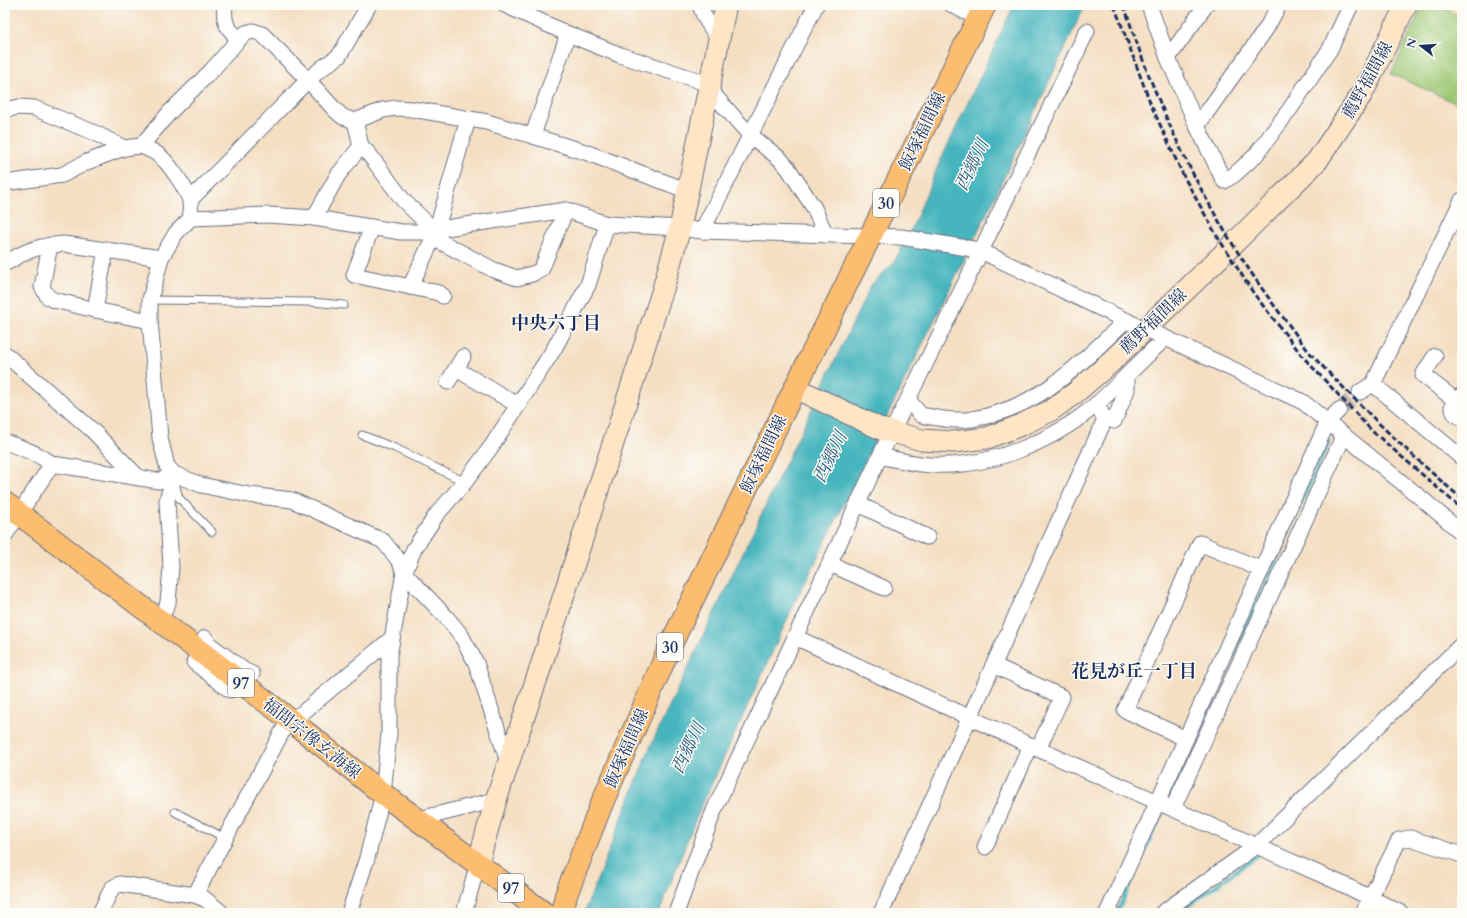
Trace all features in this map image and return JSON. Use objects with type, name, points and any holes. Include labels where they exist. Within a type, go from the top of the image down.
[{"type":"main road","name":"飯塚福間線","points":[[562,913],[566,895],[602,803],[672,642],[802,391],[870,236],[982,12]]},
{"type":"main road","name":"福間宗像玄海線","points":[[12,508],[289,719],[383,794],[419,819],[544,913]]},
{"type":"street","points":[[225,5],[225,24],[239,39]]},
{"type":"street","points":[[190,200],[308,80],[339,56],[349,42],[369,5]]},
{"type":"street","points":[[505,5],[568,34],[620,55],[709,84],[714,95],[750,135],[780,159],[788,168],[814,208],[826,235]]},
{"type":"street","points":[[700,5],[709,27],[718,38]]},
{"type":"street","points":[[464,913],[496,800],[509,765],[661,297],[680,228],[726,5]]},
{"type":"street","points":[[702,230],[816,5]]},
{"type":"street","points":[[952,5],[982,12]]},
{"type":"street","points":[[1149,5],[1168,58],[1197,126],[1224,181],[1255,156],[1294,103],[1330,49],[1351,5]]},
{"type":"street","points":[[1168,58],[1206,5]]},
{"type":"street","points":[[1197,126],[1266,29],[1279,5]]},
{"type":"street","name":"薦野福間線","points":[[802,391],[886,431],[922,440],[954,442],[987,438],[1021,425],[1050,410],[1075,393],[1110,363],[1317,161],[1362,94],[1406,5]]},
{"type":"street","points":[[141,146],[169,112],[212,70],[239,39],[246,33],[253,31],[262,34],[343,117],[355,121],[383,110],[396,108],[412,109],[487,122],[533,135],[620,164],[688,190]]},
{"type":"street","points":[[676,913],[715,808],[880,456],[886,431],[908,400],[977,250],[1087,31]]},
{"type":"street","points":[[533,135],[568,34]]},
{"type":"street","points":[[5,110],[19,107],[34,108],[95,133],[124,148]]},
{"type":"street","points":[[410,287],[436,232],[468,119]]},
{"type":"street","points":[[355,121],[361,146],[369,154],[402,200],[436,232],[441,242],[463,255],[494,270],[517,278],[541,270],[566,210]]},
{"type":"street","points":[[5,183],[62,175],[87,162],[124,148],[141,146],[151,150],[163,159],[187,192],[190,200],[191,218]]},
{"type":"street","points":[[314,218],[338,175],[361,146]]},
{"type":"street","points":[[1360,392],[1373,384],[1456,226],[1462,200]]},
{"type":"street","points":[[509,765],[476,663],[461,635],[448,618],[404,573],[400,562],[383,541],[292,500],[249,495],[201,485],[174,474],[167,466],[160,438],[150,321],[150,300],[161,258],[176,233],[191,218],[268,215],[314,218],[401,232],[436,232],[446,228],[566,210],[607,224],[702,230],[901,237],[977,250],[1303,402],[1344,434],[1462,533]]},
{"type":"street","points":[[350,913],[367,858],[383,794],[389,733],[389,656],[404,573],[414,549],[436,514],[465,482],[491,447],[554,349],[588,285],[607,224]]},
{"type":"street","points":[[372,227],[354,275],[439,293],[443,296]]},
{"type":"street","points":[[8,262],[30,249],[64,244],[161,258]]},
{"type":"street","points":[[50,245],[42,287],[48,296],[54,300],[150,321]]},
{"type":"street","points":[[95,310],[106,249]]},
{"type":"street","points":[[908,400],[921,415],[940,418],[971,419],[1001,413],[1034,397],[1060,381],[1128,321]]},
{"type":"street","points":[[880,456],[930,465],[954,465],[1011,454],[1067,425],[1099,401],[1127,375],[1161,336]]},
{"type":"street","points":[[5,354],[92,430],[139,478]]},
{"type":"street","points":[[1435,356],[1423,375],[1458,397],[1452,407],[1453,411],[1458,417],[1462,418]]},
{"type":"street","points":[[448,382],[460,363],[518,405]]},
{"type":"street","points":[[881,913],[970,716],[998,667],[1114,421],[1127,390],[1127,375]]},
{"type":"street","points":[[1373,384],[1462,458]]},
{"type":"street","points":[[1099,401],[1114,421]]},
{"type":"street","points":[[998,667],[1105,419],[1099,401]]},
{"type":"street","points":[[1107,913],[1328,422],[1339,410]]},
{"type":"street","points":[[1173,808],[1344,434]]},
{"type":"street","points":[[5,442],[26,450],[52,464],[159,481],[174,474]]},
{"type":"street","points":[[5,535],[12,508],[52,464]]},
{"type":"street","points":[[160,620],[168,602],[170,574],[167,501],[174,474]]},
{"type":"street","points":[[858,504],[927,537]]},
{"type":"street","points":[[1186,739],[1125,710],[1200,543],[1262,570]]},
{"type":"street","points":[[830,564],[884,588]]},
{"type":"street","points":[[795,637],[1035,747],[1340,883],[1401,913]]},
{"type":"street","points":[[205,638],[209,644],[227,658],[245,671],[252,674]]},
{"type":"street","points":[[195,895],[289,719],[302,714],[391,639]]},
{"type":"street","points":[[1164,912],[1256,846],[1462,644]]},
{"type":"street","points":[[213,676],[227,658]]},
{"type":"street","points":[[194,662],[230,690]]},
{"type":"street","points":[[985,847],[1062,697],[998,667]]},
{"type":"street","points":[[419,819],[496,800]]},
{"type":"street","points":[[1363,913],[1399,840],[1410,838],[1462,855]]},
{"type":"street","points":[[100,913],[112,888],[120,884],[195,895],[205,899],[222,913]]},
{"type":"lane","points":[[150,300],[312,302],[344,306]]},
{"type":"lane","points":[[362,435],[395,448],[465,482]]},
{"type":"lane","points":[[174,474],[179,498],[212,532]]},
{"type":"lane","points":[[175,812],[225,838]]},
{"type":"green space","points":[[1423,5],[1437,5],[1462,17],[1462,106],[1391,74]]},
{"type":"water","name":"西郷川","points":[[1014,5],[1085,5],[993,201],[797,598],[694,823],[659,913],[584,913],[650,747],[871,285],[893,264],[912,228],[937,168]]},
{"type":"waterway","points":[[1167,802],[1329,441]]},
{"type":"waterway","points":[[1422,693],[1440,676]]},
{"type":"waterway","points":[[1117,913],[1164,808]]},
{"type":"waterway","points":[[1178,913],[1254,858],[1260,852]]},
{"type":"tunnel","points":[[1339,410],[1360,392]]},
{"type":"railway","points":[[1114,5],[1151,105],[1184,177],[1217,236],[1254,294],[1304,358],[1372,431],[1462,509]]},
{"type":"railway","points":[[1124,5],[1154,88],[1190,168],[1232,244],[1256,280],[1310,353],[1386,430],[1462,499]]},
{"type":"district","name":"中央六丁目","points":[[556,323]]},
{"type":"district","name":"花見が丘一丁目","points":[[1134,671]]}]
